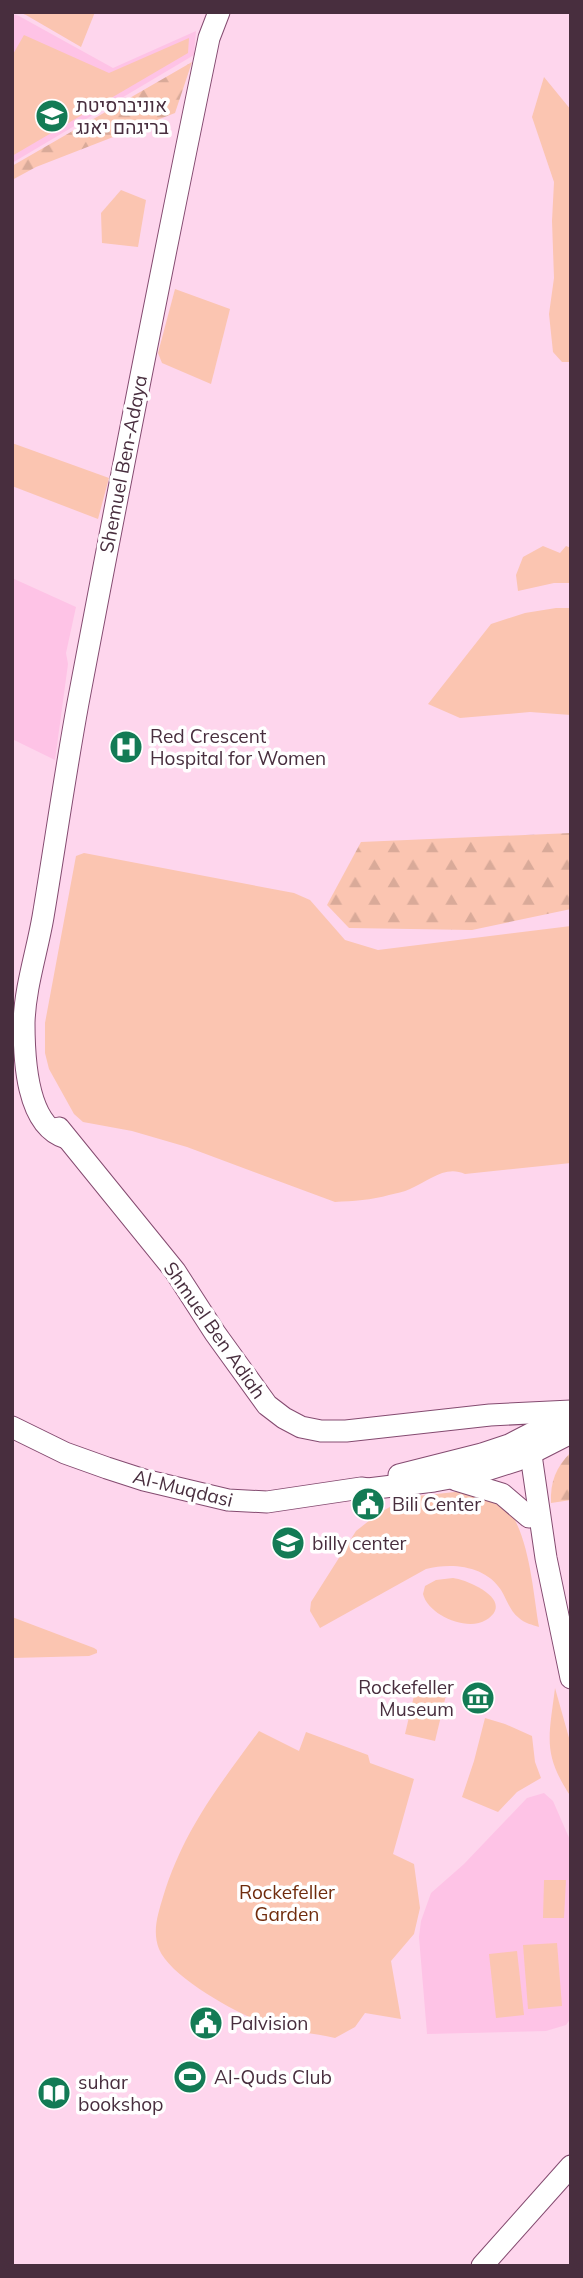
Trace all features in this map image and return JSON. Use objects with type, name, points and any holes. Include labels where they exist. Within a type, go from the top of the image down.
[{"type":"street","name":"Shemuel Ben-Adaya","points":[[43,919],[61,797],[120,475],[209,38],[219,12]]},
{"type":"street","name":"Shmuel Ben Adiah","points":[[43,919],[26,1000],[26,1051],[47,1111],[175,1271],[215,1333],[267,1405],[301,1427],[346,1431],[490,1415],[571,1412]]},
{"type":"street","points":[[523,1452],[571,1412]]},
{"type":"street","points":[[510,1415],[523,1452],[571,1678]]},
{"type":"street","name":"Al-Muqdasi","points":[[12,1427],[65,1453],[144,1480],[228,1500],[267,1502],[361,1488],[450,1479],[523,1452]]},
{"type":"street","points":[[523,1452],[567,1436]]},
{"type":"street","points":[[533,1508],[546,1471],[567,1436]]},
{"type":"street","name":"Al-Muqdasi","points":[[361,1488],[371,1483],[482,1454],[523,1452]]},
{"type":"street","points":[[450,1479],[502,1493],[533,1508]]},
{"type":"street","points":[[482,2266],[501,2248],[571,2166]]},
{"type":"shaded area","name":"אוניברסיטת בריגהם יאנג","points":[[12,14],[113,68],[196,31],[194,55],[12,163]]},
{"type":"shaded area","points":[[12,578],[76,607],[66,653],[68,664],[55,760],[12,739]]},
{"type":"shaded area","points":[[544,1793],[553,1801],[570,1840],[571,2018],[566,2025],[546,2031],[427,2034],[419,1937],[421,1921],[431,1893],[464,1864],[527,1798]]},
{"type":"green space","points":[[18,12],[95,12],[81,47]]},
{"type":"green space","name":"אוניברסיטת בריגהם יאנג","points":[[24,35],[109,73],[189,38],[188,53],[12,156],[12,56]]},
{"type":"green space","points":[[192,62],[175,113],[36,167],[12,180],[12,166]]},
{"type":"green space","points":[[544,77],[571,110],[571,362],[562,362],[553,352],[549,314],[554,278],[554,182],[532,117]]},
{"type":"green space","points":[[121,190],[146,200],[138,247],[102,243],[101,213]]},
{"type":"green space","points":[[175,289],[230,309],[211,384],[162,363],[158,353]]},
{"type":"green space","points":[[12,443],[109,478],[98,519],[12,486]]},
{"type":"green space","points":[[543,546],[560,553],[566,546],[571,548],[571,583],[554,583],[518,591],[516,575],[523,557]]},
{"type":"green space","points":[[571,608],[571,715],[530,712],[460,718],[428,704],[491,624],[525,613]]},
{"type":"green space","points":[[571,833],[571,909],[472,930],[349,928],[327,905],[361,842]]},
{"type":"green space","points":[[84,853],[294,893],[310,900],[345,940],[378,950],[571,926],[571,1163],[465,1174],[451,1171],[403,1192],[335,1202],[187,1147],[132,1131],[83,1122],[74,1114],[49,1069],[45,1053],[45,1023],[76,856]]},
{"type":"green space","points":[[571,1452],[571,1500],[551,1503],[555,1475]]},
{"type":"green space","points":[[455,1492],[491,1497],[502,1503],[511,1514],[524,1543],[539,1627],[516,1615],[501,1590],[487,1576],[468,1568],[447,1566],[426,1569],[320,1628],[310,1611],[311,1602],[356,1531],[379,1513],[408,1497]]},
{"type":"green space","points":[[453,1578],[487,1593],[496,1606],[494,1613],[486,1620],[469,1624],[449,1619],[432,1609],[423,1594],[425,1586],[436,1580]]},
{"type":"green space","points":[[12,1617],[94,1648],[97,1653],[89,1656],[12,1658]]},
{"type":"green space","points":[[417,1683],[447,1691],[435,1741],[405,1734]]},
{"type":"green space","points":[[555,1688],[571,1745],[571,1797],[555,1768],[550,1745]]},
{"type":"green space","points":[[485,1718],[532,1736],[535,1762],[541,1778],[517,1792],[498,1812],[462,1797]]},
{"type":"green space","name":"Rockefeller Garden","points":[[259,1731],[299,1751],[306,1732],[368,1755],[370,1763],[414,1779],[393,1854],[414,1864],[420,1908],[414,1934],[391,1961],[401,2019],[365,2013],[355,2027],[335,2038],[267,2024],[223,2004],[191,1983],[166,1960],[159,1949],[156,1936],[158,1916],[181,1850],[204,1810]]},
{"type":"green space","points":[[544,1880],[566,1880],[564,1918],[543,1918]]},
{"type":"green space","points":[[557,1943],[562,2006],[528,2009],[523,1945]]},
{"type":"green space","points":[[517,1951],[524,2015],[496,2018],[489,1954]]},
{"type":"place","name":"אוניברסיטת בריגהם יאנג","points":[[52,116]]},
{"type":"place","name":"Red Crescent Hospital for Women","points":[[126,747]]},
{"type":"place","name":"Bili Center","points":[[368,1504]]},
{"type":"place","name":"billy center","points":[[288,1543]]},
{"type":"place","name":"Rockefeller Museum","points":[[478,1698]]},
{"type":"place","name":"Palvision","points":[[206,2023]]},
{"type":"place","name":"Al-Quds Club","points":[[190,2077]]},
{"type":"place","name":"suhar bookshop","points":[[54,2093]]}]
